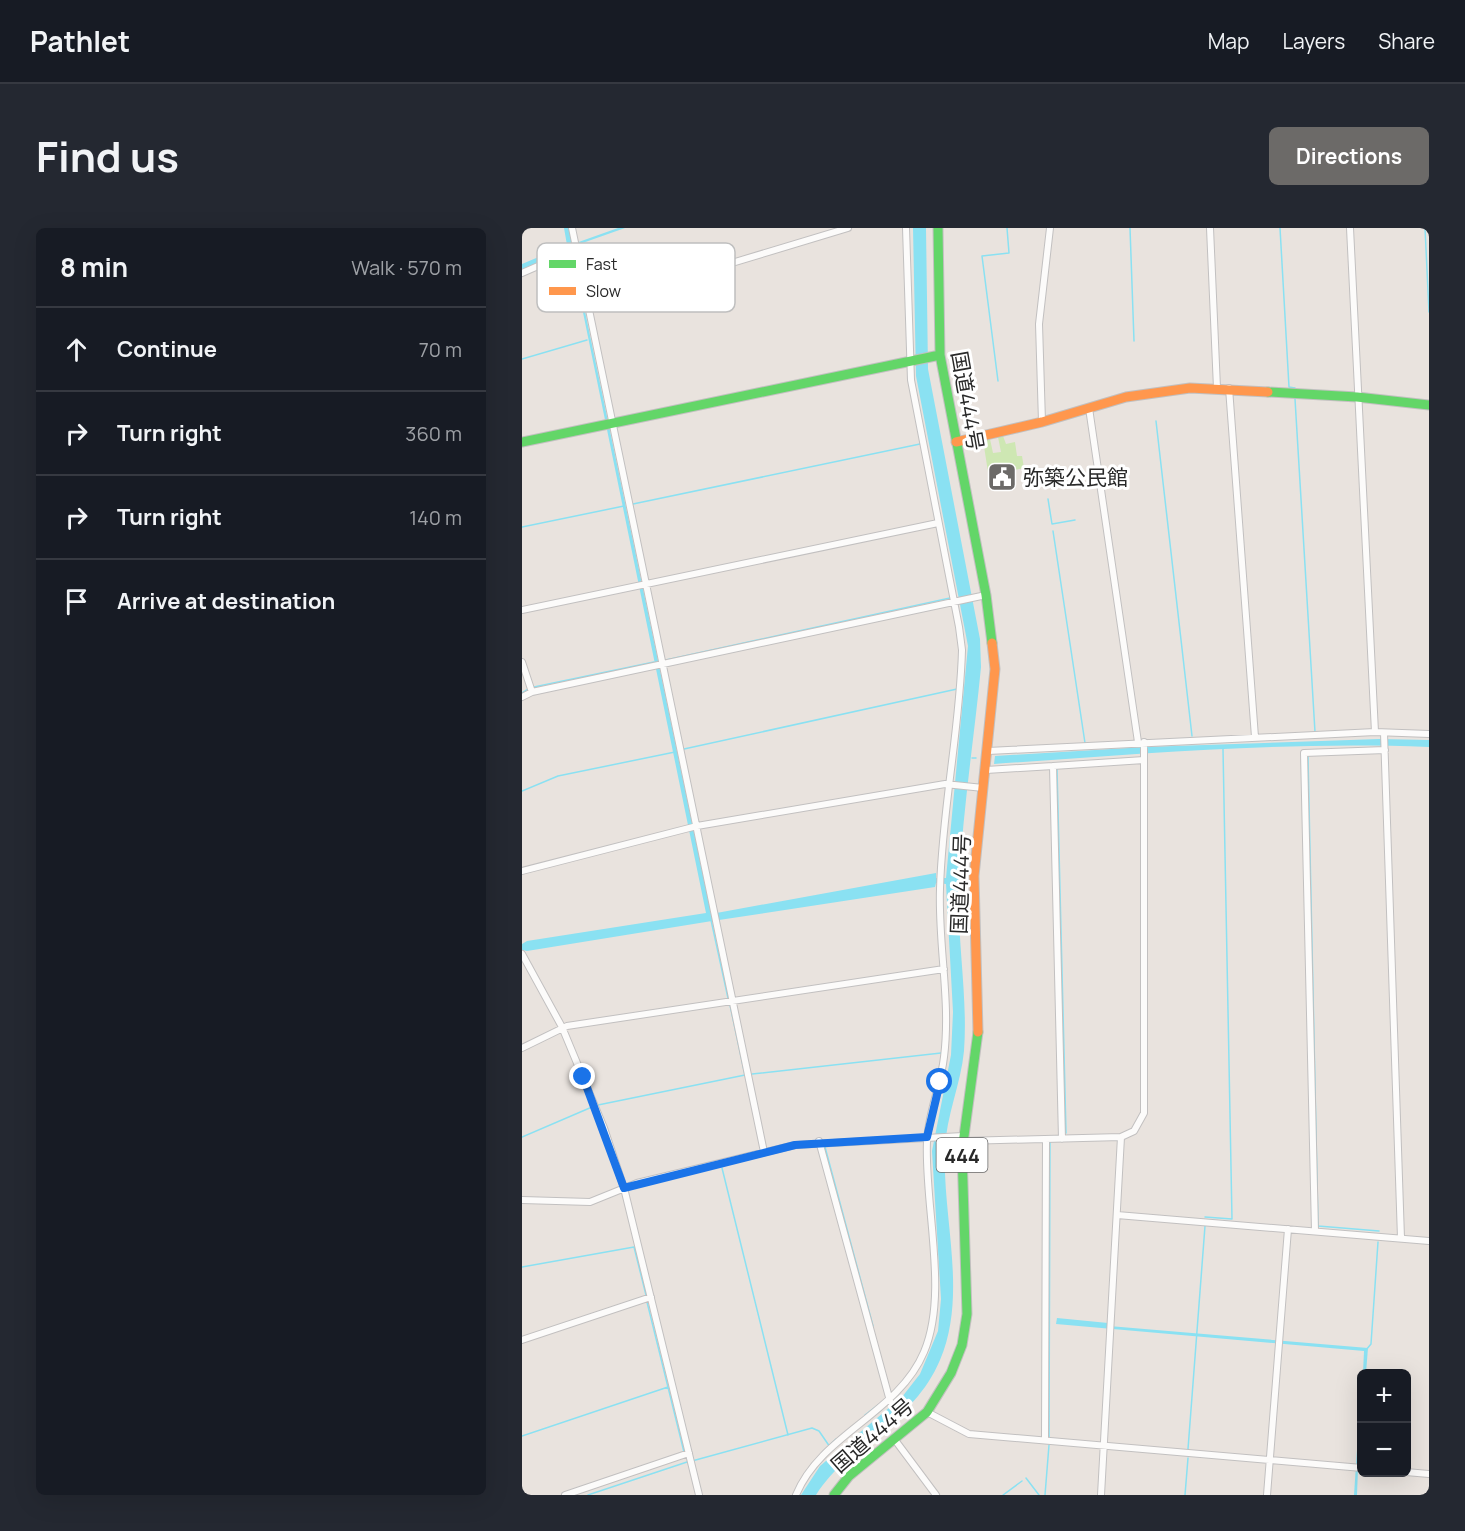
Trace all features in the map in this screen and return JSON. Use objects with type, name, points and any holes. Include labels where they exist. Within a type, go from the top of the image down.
[{"type":"main road","name":"国道444号","points":[[833,1493],[849,1476],[927,1412],[951,1373],[962,1345],[967,1314],[963,1138],[977,1049],[979,1012],[974,876],[978,788],[986,768],[995,669],[986,595],[956,442],[935,356],[938,228]]},
{"type":"main road","points":[[522,442],[935,356]]},
{"type":"main road","points":[[956,442],[1161,391],[1229,388],[1357,397],[1429,405]]},
{"type":"street","points":[[572,228],[576,243]]},
{"type":"street","points":[[735,262],[848,228]]},
{"type":"street","points":[[796,1495],[811,1468],[890,1401],[915,1370],[932,1329],[935,1300],[927,1137],[944,1056],[947,1019],[940,881],[961,660],[956,601],[923,443],[911,360],[906,228]]},
{"type":"street","points":[[1042,422],[1039,324],[1050,228]]},
{"type":"street","points":[[1210,228],[1217,388]]},
{"type":"street","points":[[1350,228],[1375,732]]},
{"type":"street","points":[[522,273],[537,266]]},
{"type":"street","points":[[590,312],[609,424],[642,584],[764,1152]]},
{"type":"street","points":[[1229,388],[1255,737]]},
{"type":"street","points":[[522,1200],[590,1202],[624,1188],[764,1152],[819,1141],[952,1136],[1062,1139],[1121,1137],[1134,1131],[1146,1107],[1144,758],[1089,408]]},
{"type":"street","points":[[522,610],[938,522]]},
{"type":"street","points":[[522,697],[532,692],[986,595]]},
{"type":"street","points":[[522,662],[532,692]]},
{"type":"street","points":[[988,752],[1375,732],[1384,735],[1429,734]]},
{"type":"street","points":[[1384,735],[1401,1238]]},
{"type":"street","points":[[1315,1231],[1304,753],[1385,749]]},
{"type":"street","points":[[986,768],[1053,766],[1144,758]]},
{"type":"street","points":[[1053,766],[1062,1139]]},
{"type":"street","points":[[522,871],[693,827],[951,784],[978,788]]},
{"type":"street","points":[[522,954],[562,1027],[604,1128],[624,1188],[699,1495]]},
{"type":"street","points":[[522,1048],[562,1027],[944,969]]},
{"type":"street","points":[[1101,1495],[1121,1137]]},
{"type":"street","points":[[1045,1440],[1046,1139]]},
{"type":"street","points":[[819,1141],[890,1401]]},
{"type":"street","points":[[1117,1215],[1429,1241]]},
{"type":"street","points":[[1267,1495],[1288,1229]]},
{"type":"street","points":[[522,1340],[651,1297]]},
{"type":"street","points":[[927,1412],[969,1434],[1357,1468]]},
{"type":"street","points":[[895,1440],[936,1495]]},
{"type":"street","points":[[565,1495],[690,1458]]},
{"type":"street","points":[[1411,1472],[1429,1474]]},
{"type":"green space","points":[[1003,436],[1006,444],[1015,442],[1017,456],[1022,456],[1024,468],[1002,473],[1001,469],[988,472],[983,440],[990,439],[993,453],[1001,452],[998,437]]},
{"type":"water","points":[[564,228],[569,228],[573,243],[567,243]]},
{"type":"water","points":[[618,228],[625,228],[582,243],[576,243]]},
{"type":"water","points":[[913,228],[926,228],[928,369],[980,639],[981,667],[965,805],[959,888],[965,1010],[964,1051],[948,1124],[945,1149],[952,1256],[952,1309],[948,1335],[940,1360],[928,1382],[898,1417],[830,1476],[816,1495],[801,1495],[820,1466],[902,1397],[920,1374],[938,1331],[941,1299],[932,1151],[951,1055],[953,1012],[946,884],[936,883],[935,887],[719,920],[719,918],[712,921],[522,950],[522,944],[527,941],[706,913],[583,312],[585,312],[711,914],[936,873],[936,878],[946,878],[968,646],[916,376]]},
{"type":"water","points":[[537,258],[537,263],[522,269],[522,264]]},
{"type":"water","points":[[1379,739],[1429,740],[1429,747],[1266,747],[994,764],[995,756],[1145,747]]},
{"type":"water","points":[[1057,1318],[1108,1323],[1109,1326],[1368,1348],[1366,1369],[1363,1369],[1364,1351],[1056,1324]]},
{"type":"water","points":[[1357,1450],[1357,1495],[1354,1495]]},
{"type":"waterway","points":[[998,381],[982,256],[1009,253],[1007,228]]},
{"type":"waterway","points":[[1130,228],[1134,341]]},
{"type":"waterway","points":[[1280,228],[1289,387],[1295,388]]},
{"type":"waterway","points":[[1425,228],[1429,312]]},
{"type":"waterway","points":[[522,359],[587,340]]},
{"type":"waterway","points":[[1295,399],[1315,732]]},
{"type":"waterway","points":[[1156,421],[1192,736]]},
{"type":"waterway","points":[[633,504],[920,444]]},
{"type":"waterway","points":[[1048,499],[1052,524],[1075,520]]},
{"type":"waterway","points":[[522,527],[624,506]]},
{"type":"waterway","points":[[1053,531],[1085,743]]},
{"type":"waterway","points":[[666,660],[950,598]]},
{"type":"waterway","points":[[534,687],[654,662]]},
{"type":"waterway","points":[[522,693],[528,689]]},
{"type":"waterway","points":[[684,749],[957,689]]},
{"type":"waterway","points":[[1205,1217],[1232,1219],[1223,749]]},
{"type":"waterway","points":[[522,791],[558,776],[675,752]]},
{"type":"waterway","points":[[1308,757],[1318,1226],[1379,1231]]},
{"type":"waterway","points":[[1057,769],[1066,1133]]},
{"type":"waterway","points":[[711,920],[728,998]]},
{"type":"waterway","points":[[598,1105],[745,1075],[730,1005]]},
{"type":"waterway","points":[[752,1074],[941,1053]]},
{"type":"waterway","points":[[522,1137],[592,1107]]},
{"type":"waterway","points":[[1049,1437],[1050,1142]]},
{"type":"waterway","points":[[825,1147],[873,1326]]},
{"type":"waterway","points":[[722,1168],[788,1435]]},
{"type":"waterway","points":[[1188,1449],[1205,1226]]},
{"type":"waterway","points":[[1366,1350],[1371,1344],[1378,1242]]},
{"type":"waterway","points":[[522,1267],[634,1247],[646,1295]]},
{"type":"waterway","points":[[647,1302],[684,1452]]},
{"type":"waterway","points":[[522,1436],[668,1387]]},
{"type":"waterway","points":[[865,1415],[878,1405]]},
{"type":"waterway","points":[[692,1461],[812,1428],[819,1431],[830,1447]]},
{"type":"waterway","points":[[829,1446],[836,1439]]},
{"type":"waterway","points":[[1045,1495],[1049,1445]]},
{"type":"waterway","points":[[1185,1495],[1188,1458]]},
{"type":"waterway","points":[[588,1495],[687,1462]]},
{"type":"waterway","points":[[1026,1478],[1039,1495]]},
{"type":"waterway","points":[[1003,1495],[1022,1481]]},
{"type":"traffic: fast","points":[[938,228],[940,355],[986,595],[992,643]]},
{"type":"traffic: fast","points":[[522,442],[940,355]]},
{"type":"traffic: fast","points":[[1268,392],[1357,397],[1429,405]]},
{"type":"traffic: fast","points":[[834,1495],[849,1476],[927,1412],[951,1373],[962,1345],[967,1314],[962,1151],[978,1032]]},
{"type":"traffic: slow","points":[[956,442],[1042,422],[1126,397],[1190,388],[1268,392]]},
{"type":"traffic: slow","points":[[978,1032],[974,876],[995,669],[992,643]]},
{"type":"place","name":"弥築公民館","points":[[1002,477]]},
{"type":"route","points":[[583,1077],[604,1128],[624,1188],[795,1145],[819,1141],[927,1137],[940,1082]]}]
